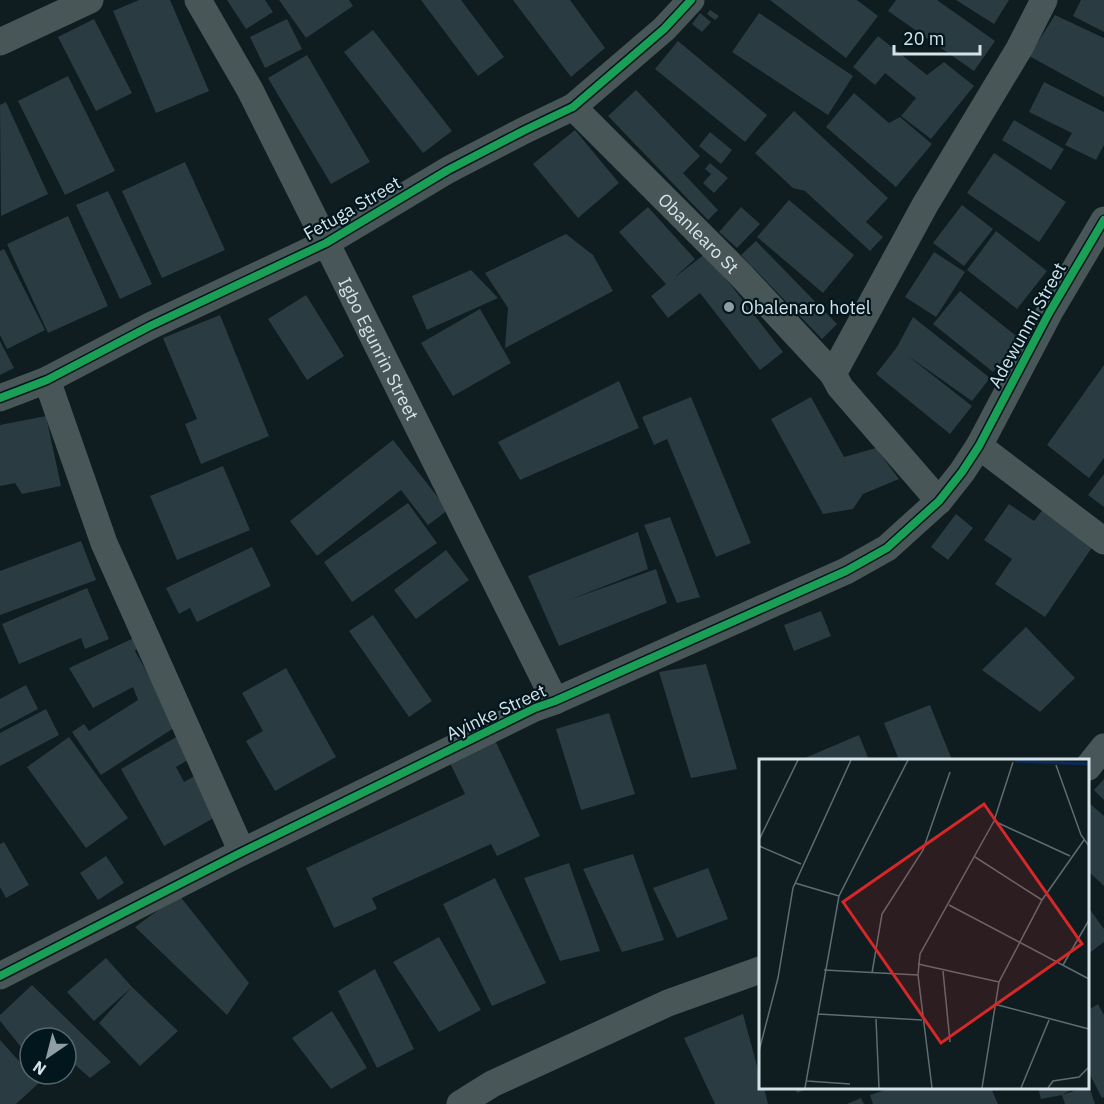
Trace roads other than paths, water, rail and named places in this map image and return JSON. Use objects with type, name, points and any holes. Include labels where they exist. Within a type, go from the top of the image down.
[{"type":"street","points":[[0,42],[90,0]]},
{"type":"street","name":"Igbo Egunrin Street","points":[[198,0],[250,90],[555,700]]},
{"type":"street","points":[[833,374],[925,205],[1019,49],[1044,0]]},
{"type":"street","name":"Fetuga Street","points":[[0,398],[47,380],[150,326],[326,243],[448,170],[573,107],[664,29],[684,3]]},
{"type":"street","name":"Obanlearo St","points":[[573,107],[740,274],[833,374],[840,387],[939,501]]},
{"type":"street","name":"Adewunmi Street","points":[[979,447],[1049,313],[1104,219]]},
{"type":"street","points":[[47,380],[104,543],[242,852]]},
{"type":"street","points":[[979,447],[1104,542]]},
{"type":"street","name":"Ayinke Street","points":[[2,970],[535,708],[846,571],[887,548],[939,501],[979,447]]},
{"type":"street","points":[[1089,766],[1104,747]]},
{"type":"street","points":[[460,1104],[492,1084],[668,1003],[759,970]]},
{"type":"place","name":"Obalenaro hotel","points":[[729,307]]}]
